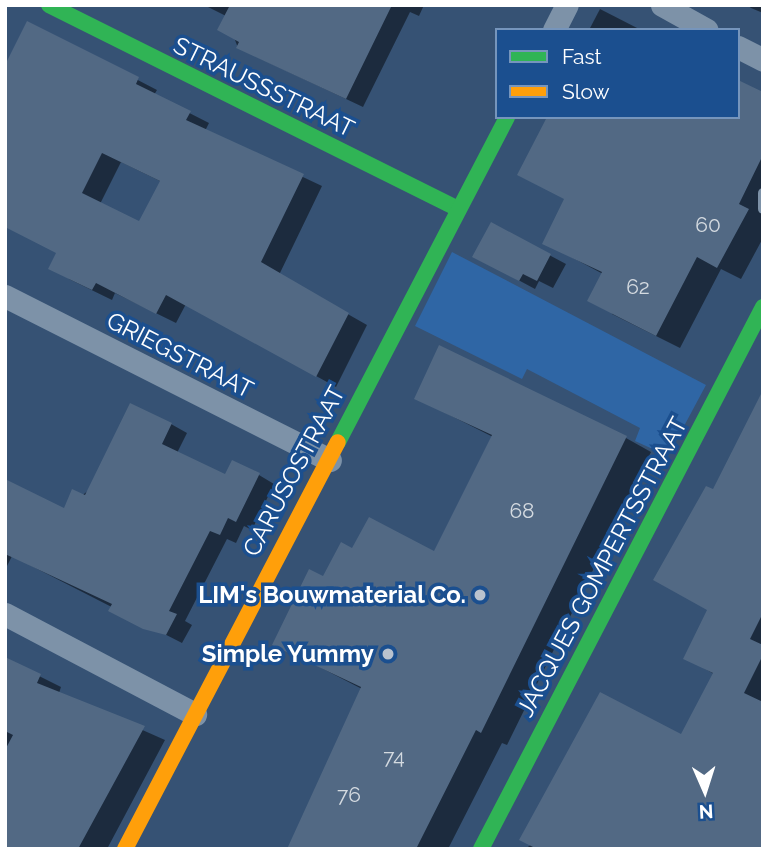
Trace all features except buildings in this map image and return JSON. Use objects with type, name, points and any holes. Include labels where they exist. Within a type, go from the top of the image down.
[{"type":"street","name":"STRAUSSSTRAAT","points":[[49,5],[458,209]]},
{"type":"street","points":[[555,28],[567,5]]},
{"type":"street","points":[[662,5],[703,28]]},
{"type":"street","points":[[740,48],[763,60]]},
{"type":"street","name":"CARUSOSTRAAT","points":[[125,849],[506,119]]},
{"type":"street","name":"GRIEGSTRAAT","points":[[5,296],[330,460]]},
{"type":"street","name":"JACQUES GOMPERTSSTRAAT","points":[[481,849],[763,307]]},
{"type":"street","points":[[5,614],[195,714]]},
{"type":"lane","points":[[763,193],[763,209]]},
{"type":"shaded area","points":[[452,252],[706,385],[668,456],[635,441],[640,428],[527,369],[522,379],[415,326]]},
{"type":"traffic: fast","points":[[49,5],[458,209]]},
{"type":"traffic: fast","points":[[338,442],[506,119]]},
{"type":"traffic: fast","points":[[481,849],[763,307]]},
{"type":"traffic: slow","points":[[125,849],[338,442]]},
{"type":"place","name":"LIM's Bouwmaterial Co.","points":[[480,595]]},
{"type":"place","name":"Simple Yummy","points":[[388,654]]}]
